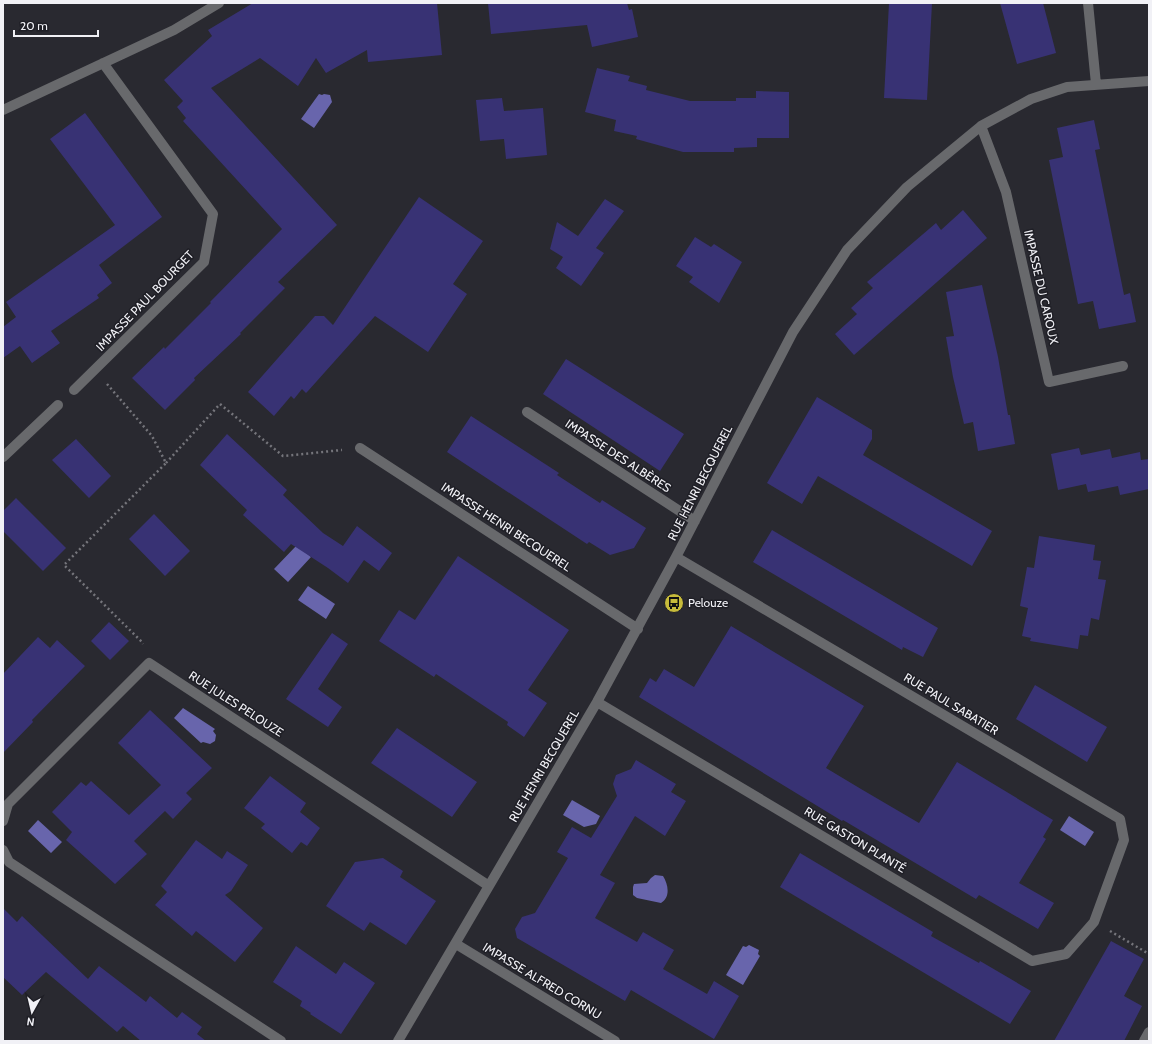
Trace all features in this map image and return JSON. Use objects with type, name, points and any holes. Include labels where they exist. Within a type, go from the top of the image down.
[{"type":"street","points":[[3,110],[174,30],[219,3]]},
{"type":"street","points":[[1088,3],[1096,84]]},
{"type":"street","name":"IMPASSE PAUL BOURGET","points":[[74,390],[204,262],[213,214],[103,63]]},
{"type":"street","name":"RUE HENRI BECQUEREL","points":[[398,1041],[597,702],[638,629],[793,332],[847,250],[907,187],[982,126],[1031,99],[1067,87],[1149,81]]},
{"type":"street","name":"IMPASSE DU CAROUX","points":[[982,126],[1006,192],[1050,382],[1123,366]]},
{"type":"street","points":[[3,457],[58,405]]},
{"type":"street","name":"IMPASSE DES ALBÈRES","points":[[527,412],[695,521]]},
{"type":"street","name":"IMPASSE HENRI BECQUEREL","points":[[360,448],[638,629]]},
{"type":"street","name":"RUE PAUL SABATIER","points":[[676,557],[1120,819],[1124,840],[1094,922]]},
{"type":"street","points":[[3,821],[8,804],[149,663]]},
{"type":"street","name":"RUE JULES PELOUZE","points":[[149,663],[489,886]]},
{"type":"street","name":"RUE GASTON PLANTÉ","points":[[597,702],[1032,961],[1066,954],[1094,922]]},
{"type":"street","points":[[3,850],[9,862],[281,1041]]},
{"type":"street","name":"IMPASSE ALFRED CORNU","points":[[456,944],[615,1041]]},
{"type":"street","points":[[1144,1041],[1149,1032]]},
{"type":"path","points":[[95,370],[152,436],[166,463]]},
{"type":"path","points":[[149,663],[142,642],[64,565],[166,463],[220,404],[283,456],[360,448]]},
{"type":"path","points":[[1094,922],[1149,954]]},
{"type":"shaded area","points":[[319,94],[330,95],[332,102],[314,128],[301,119]]},
{"type":"shaded area","points":[[297,545],[311,557],[288,582],[274,569]]},
{"type":"shaded area","points":[[308,586],[335,604],[326,619],[298,600]]},
{"type":"shaded area","points":[[183,708],[215,729],[213,731],[216,735],[215,741],[210,744],[203,742],[201,743],[174,718]]},
{"type":"shaded area","points":[[572,800],[600,816],[596,824],[584,827],[563,815]]},
{"type":"shaded area","points":[[1069,816],[1094,832],[1085,846],[1060,830]]},
{"type":"shaded area","points":[[38,820],[62,842],[51,853],[28,831]]},
{"type":"shaded area","points":[[655,875],[663,876],[668,890],[666,897],[661,903],[637,898],[633,895],[634,884],[647,883]]},
{"type":"shaded area","points":[[749,945],[759,950],[758,954],[760,956],[743,985],[726,975],[743,946],[746,947]]},
{"type":"building","points":[[253,3],[437,3],[442,55],[368,62],[367,50],[326,73],[316,58],[298,86],[260,58],[211,88],[337,225],[278,282],[285,288],[240,333],[241,334],[194,378],[195,380],[165,410],[132,378],[164,347],[165,349],[282,229],[183,121],[186,118],[177,107],[183,101],[164,80],[212,36],[208,30]]},
{"type":"building","points":[[488,3],[627,3],[629,10],[632,9],[638,37],[592,47],[587,25],[491,34]]},
{"type":"building","points":[[889,3],[932,3],[927,100],[884,98]]},
{"type":"building","points":[[1000,3],[1043,3],[1056,53],[1017,64]]},
{"type":"building","points":[[597,68],[630,76],[628,81],[647,86],[646,90],[690,101],[736,101],[736,98],[756,98],[756,91],[789,92],[789,138],[757,138],[757,147],[734,148],[734,152],[683,152],[636,139],[637,136],[614,131],[616,120],[585,112]]},
{"type":"building","points":[[502,98],[504,111],[543,108],[547,155],[506,159],[504,139],[480,141],[476,100]]},
{"type":"building","points":[[85,113],[162,217],[99,265],[112,283],[97,295],[99,298],[51,331],[60,343],[32,363],[20,346],[3,358],[3,327],[16,317],[6,302],[115,225],[50,139]]},
{"type":"building","points":[[1094,120],[1100,149],[1095,150],[1124,295],[1130,293],[1136,322],[1099,329],[1093,301],[1078,304],[1049,160],[1063,157],[1057,128]]},
{"type":"building","points":[[419,197],[483,241],[453,284],[467,294],[428,352],[375,316],[306,393],[302,389],[294,399],[291,396],[274,416],[248,392],[315,316],[324,316],[333,325]]},
{"type":"building","points":[[605,199],[624,211],[596,248],[604,253],[581,286],[556,268],[563,257],[550,249],[557,222],[578,236]]},
{"type":"building","points":[[963,210],[987,238],[854,355],[835,334],[857,314],[851,308],[873,288],[867,282],[936,223],[941,230]]},
{"type":"building","points":[[695,237],[711,247],[714,244],[742,262],[719,303],[689,282],[693,277],[676,266]]},
{"type":"building","points":[[982,285],[1015,444],[978,451],[973,422],[964,424],[953,377],[946,337],[954,336],[946,292]]},
{"type":"building","points":[[566,359],[684,434],[660,471],[543,394]]},
{"type":"building","points":[[817,397],[872,430],[872,439],[863,455],[992,531],[972,566],[818,476],[802,504],[767,483]]},
{"type":"building","points":[[471,416],[559,473],[557,475],[600,503],[602,500],[646,528],[634,548],[610,555],[589,542],[587,544],[447,452]]},
{"type":"building","points":[[227,434],[287,490],[283,495],[323,533],[343,546],[357,526],[392,553],[379,571],[364,560],[348,583],[291,544],[284,552],[243,515],[247,510],[200,465]]},
{"type":"building","points":[[76,439],[111,476],[89,498],[52,460]]},
{"type":"building","points":[[1079,448],[1081,455],[1110,449],[1112,458],[1140,452],[1141,460],[1149,459],[1149,489],[1120,495],[1118,486],[1088,492],[1086,484],[1058,490],[1051,454]]},
{"type":"building","points":[[16,498],[66,548],[43,571],[3,531],[3,511]]},
{"type":"building","points":[[154,514],[190,551],[165,576],[129,539]]},
{"type":"building","points":[[772,530],[938,628],[923,657],[903,647],[902,650],[753,562]]},
{"type":"building","points":[[1039,536],[1095,545],[1093,560],[1101,561],[1098,579],[1106,580],[1099,620],[1091,618],[1088,636],[1080,635],[1078,649],[1030,641],[1031,638],[1022,636],[1028,608],[1020,606],[1027,567],[1034,568]]},
{"type":"building","points":[[458,556],[569,630],[528,690],[547,703],[524,737],[507,725],[508,722],[436,674],[434,677],[379,641],[399,610],[415,620]]},
{"type":"building","points":[[109,622],[129,641],[110,660],[91,641]]},
{"type":"building","points":[[731,626],[864,706],[826,768],[919,823],[957,762],[1053,820],[1043,837],[1046,839],[1019,883],[1054,903],[1038,929],[979,895],[976,899],[843,820],[842,821],[639,697],[650,678],[656,682],[664,669],[694,687]]},
{"type":"building","points":[[332,633],[348,644],[318,689],[342,707],[328,727],[286,699]]},
{"type":"building","points":[[38,637],[50,648],[57,640],[85,666],[32,720],[33,722],[3,753],[3,674]]},
{"type":"building","points":[[1035,685],[1107,727],[1087,762],[1016,719]]},
{"type":"building","points":[[150,710],[212,768],[186,793],[192,799],[173,819],[165,811],[134,841],[147,854],[115,884],[66,840],[72,832],[52,812],[81,782],[86,786],[91,781],[129,815],[161,785],[118,743]]},
{"type":"building","points":[[397,728],[477,782],[452,817],[371,763]]},
{"type":"building","points":[[636,760],[676,784],[671,792],[686,801],[665,836],[635,816],[600,875],[615,883],[595,918],[637,942],[643,932],[674,950],[663,969],[707,994],[714,981],[739,996],[714,1039],[631,990],[625,1001],[517,938],[515,929],[522,917],[535,913],[568,858],[557,852],[572,827],[591,838],[617,796],[613,784],[616,775],[631,769]]},
{"type":"building","points":[[270,776],[306,803],[300,812],[320,828],[307,846],[301,842],[292,853],[261,828],[265,824],[244,808]]},
{"type":"building","points":[[196,840],[222,859],[227,851],[248,865],[231,891],[225,895],[263,928],[235,962],[196,931],[192,936],[155,905],[167,892],[161,886]]},
{"type":"building","points":[[800,853],[933,932],[931,936],[979,963],[980,961],[1031,991],[1010,1024],[780,887]]},
{"type":"building","points":[[383,858],[403,871],[400,877],[436,901],[406,945],[370,922],[364,931],[326,906],[355,862]]},
{"type":"building","points":[[3,908],[17,922],[22,916],[88,979],[99,966],[146,1002],[150,996],[177,1018],[182,1012],[202,1027],[197,1034],[206,1041],[141,1041],[123,1026],[117,1032],[46,972],[22,995],[3,977]]},
{"type":"building","points":[[1111,941],[1144,959],[1124,996],[1142,1006],[1124,1041],[1054,1041]]},
{"type":"building","points":[[296,946],[336,974],[344,962],[375,983],[341,1034],[310,1014],[311,1013],[300,1006],[302,1001],[273,982]]},
{"type":"place","name":"Pelouze","points":[[674,603]]}]
